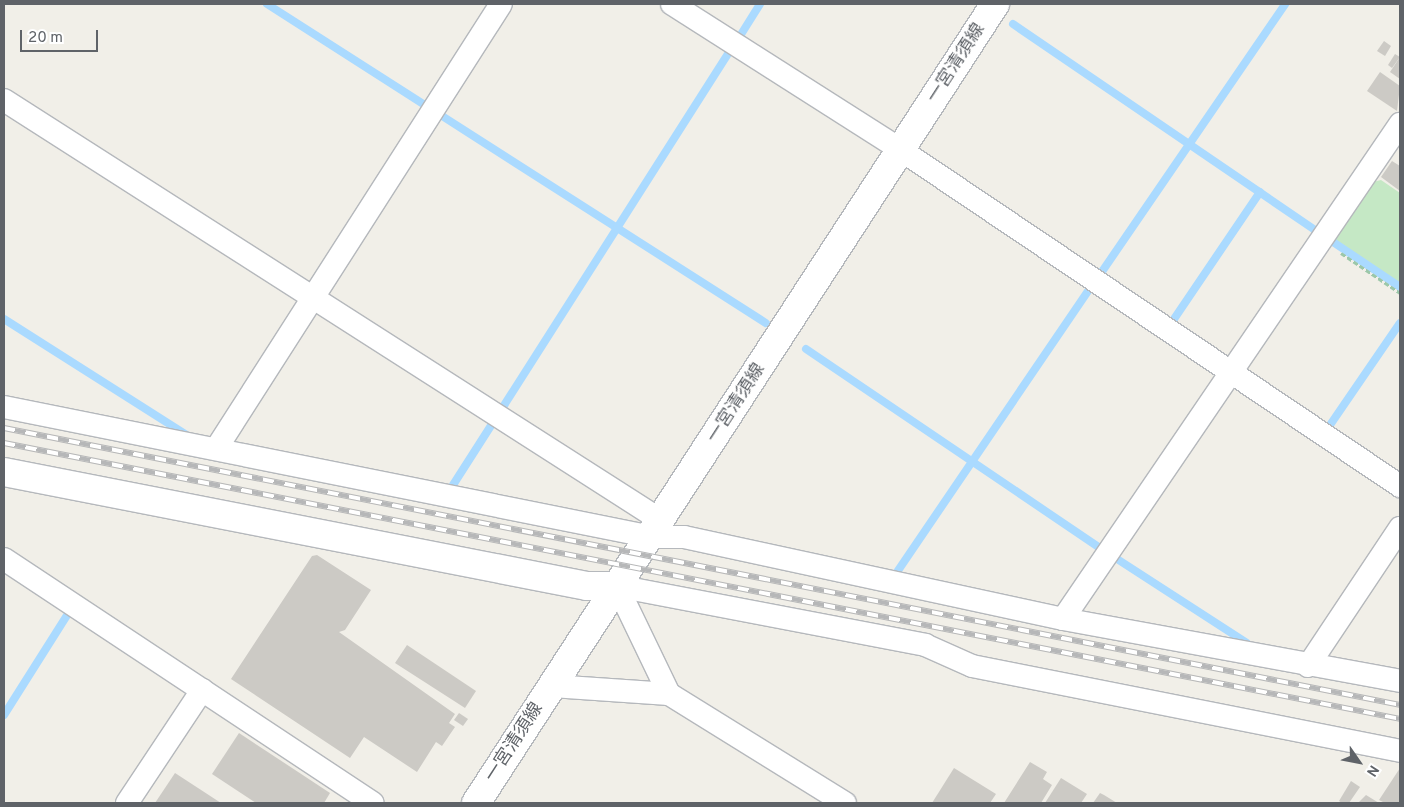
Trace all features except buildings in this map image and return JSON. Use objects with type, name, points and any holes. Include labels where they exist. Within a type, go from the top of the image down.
[{"type":"main road","name":"一宮清須線","points":[[476,803],[617,586],[657,529],[995,4]]},
{"type":"main road","points":[[4,472],[586,586],[617,586]]},
{"type":"street","points":[[216,449],[501,4]]},
{"type":"street","points":[[672,4],[901,150],[1400,486]]},
{"type":"street","points":[[4,100],[313,298],[657,529]]},
{"type":"street","points":[[1063,619],[1400,124]]},
{"type":"street","points":[[4,407],[216,449],[657,529],[684,537],[1063,619],[1308,666],[1400,681]]},
{"type":"street","points":[[1308,666],[1400,528]]},
{"type":"street","points":[[4,559],[372,803]]},
{"type":"street","points":[[617,586],[669,694]]},
{"type":"street","points":[[617,586],[925,645],[972,666],[1400,752]]},
{"type":"street","points":[[552,686],[669,694],[845,803]]},
{"type":"street","points":[[127,803],[202,690]]},
{"type":"path","points":[[1321,240],[1400,293]]},
{"type":"green space","points":[[1381,180],[1400,193],[1400,283],[1334,239],[1373,182]]},
{"type":"waterway","points":[[267,4],[425,105]]},
{"type":"waterway","points":[[740,36],[760,4]]},
{"type":"waterway","points":[[1099,276],[1285,4]]},
{"type":"waterway","points":[[1013,24],[1315,230]]},
{"type":"waterway","points":[[503,407],[731,49]]},
{"type":"waterway","points":[[439,114],[766,323]]},
{"type":"waterway","points":[[1172,322],[1260,192]]},
{"type":"waterway","points":[[1333,242],[1400,287]]},
{"type":"waterway","points":[[895,575],[1091,287]]},
{"type":"waterway","points":[[4,319],[187,435]]},
{"type":"waterway","points":[[1328,428],[1400,323]]},
{"type":"waterway","points":[[806,349],[1098,547]]},
{"type":"waterway","points":[[453,485],[494,421]]},
{"type":"waterway","points":[[1114,557],[1247,643]]},
{"type":"waterway","points":[[4,715],[69,612]]},
{"type":"railway","points":[[4,428],[1400,705]]},
{"type":"railway","points":[[4,443],[1400,719]]}]
